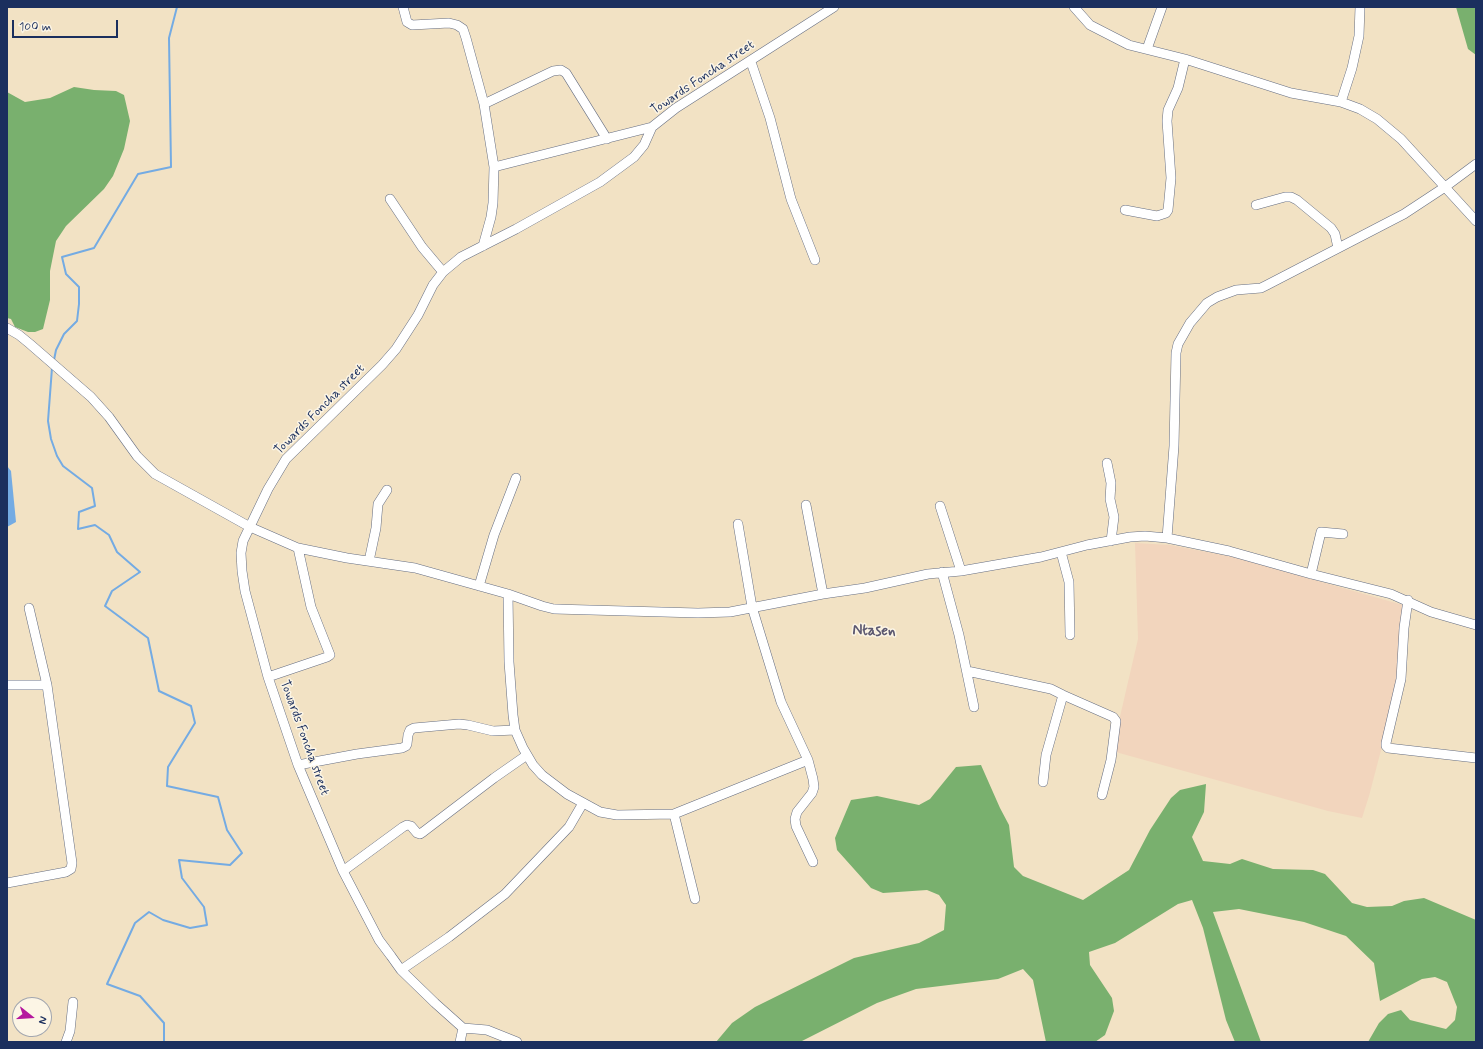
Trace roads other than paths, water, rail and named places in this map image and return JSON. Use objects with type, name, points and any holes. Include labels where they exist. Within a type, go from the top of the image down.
[{"type":"street","points":[[403,7],[407,22],[412,25],[449,23],[457,25],[463,29],[484,104],[494,167],[493,203],[491,217],[483,246]]},
{"type":"street","points":[[1074,7],[1090,25],[1129,45],[1185,59],[1290,93],[1341,102],[1360,109],[1393,130],[1476,221]]},
{"type":"street","points":[[1147,49],[1162,7]]},
{"type":"street","points":[[1341,102],[1352,68],[1359,36],[1360,7]]},
{"type":"street","name":"Towards Foncha street","points":[[463,1028],[401,970],[379,940],[343,871],[298,766],[268,677],[245,591],[241,553],[243,541],[268,489],[286,459],[382,365],[396,349],[418,315],[433,284],[443,272],[461,257],[600,182],[624,166],[644,145],[652,127],[676,108],[751,62],[832,8]]},
{"type":"street","points":[[1125,210],[1157,216],[1166,213],[1168,210],[1171,178],[1167,120],[1168,110],[1178,88],[1185,59]]},
{"type":"street","points":[[751,62],[770,118],[791,199],[814,260]]},
{"type":"street","points":[[484,104],[553,71],[561,70],[566,73],[607,139]]},
{"type":"street","points":[[494,167],[652,127]]},
{"type":"street","points":[[1167,538],[1174,446],[1176,353],[1178,344],[1190,323],[1208,302],[1236,290],[1261,288],[1404,214],[1445,187],[1476,164]]},
{"type":"street","points":[[1256,205],[1285,196],[1297,200],[1330,228],[1335,234],[1338,248]]},
{"type":"street","points":[[390,199],[422,247],[443,272]]},
{"type":"street","points":[[7,328],[19,335],[41,353],[91,397],[109,417],[146,466],[165,480],[250,527],[298,548],[415,568],[508,594],[542,606],[564,610],[712,613],[730,612],[823,594],[865,588],[928,574],[961,571],[1041,557],[1087,545],[1145,536],[1167,538],[1229,550],[1311,574],[1391,594],[1408,600],[1431,612],[1476,625]]},
{"type":"street","points":[[1107,463],[1111,483],[1110,499],[1114,517],[1111,541]]},
{"type":"street","points":[[479,586],[494,535],[516,478]]},
{"type":"street","points":[[370,561],[376,528],[378,504],[387,490]]},
{"type":"street","points":[[806,505],[823,594]]},
{"type":"street","points":[[940,506],[961,571]]},
{"type":"street","points":[[738,524],[752,607],[781,702],[808,760],[813,779],[814,787],[812,793],[796,812],[795,819],[796,826],[813,862]]},
{"type":"street","points":[[1311,574],[1321,532],[1343,534]]},
{"type":"street","points":[[268,677],[327,657],[330,654],[330,651],[319,630],[311,607],[298,548]]},
{"type":"street","points":[[1061,552],[1069,582],[1070,635]]},
{"type":"street","points":[[942,572],[967,671],[974,707]]},
{"type":"street","points":[[508,594],[509,662],[515,730],[533,765],[542,775],[566,794],[608,814],[674,814],[808,760]]},
{"type":"street","points":[[1408,600],[1404,628],[1401,679],[1386,746],[1388,748],[1476,758]]},
{"type":"street","points":[[7,883],[66,872],[71,869],[72,863],[47,685],[30,608]]},
{"type":"street","points":[[967,671],[1051,689],[1112,717],[1116,721],[1111,760],[1102,795]]},
{"type":"street","points":[[7,685],[47,685]]},
{"type":"street","points":[[1042,782],[1046,755],[1063,695]]},
{"type":"street","points":[[298,766],[357,754],[402,748],[407,744],[410,730],[414,728],[459,724],[493,731],[515,730]]},
{"type":"street","points":[[343,871],[407,825],[411,826],[417,833],[420,834],[527,755]]},
{"type":"street","points":[[401,970],[449,937],[505,894],[569,827],[583,803]]},
{"type":"street","points":[[674,814],[695,899]]},
{"type":"street","points":[[66,1042],[71,1026],[73,1002]]},
{"type":"street","points":[[460,1042],[463,1028],[487,1030],[517,1042]]},
{"type":"water","points":[[7,466],[11,471],[16,522],[7,527]]},
{"type":"waterway","points":[[54,360],[56,350],[64,334],[77,321],[79,304],[79,287],[66,274],[62,257],[94,248],[138,174],[171,167],[169,38],[177,7]]},
{"type":"waterway","points":[[52,368],[48,421],[51,439],[57,456],[63,466],[92,488],[95,506],[79,512],[78,529],[95,525],[109,535],[117,552],[140,572],[112,591],[105,606],[148,638],[159,691],[191,706],[195,723],[168,767],[167,786],[218,797],[227,830],[242,853],[230,865],[179,860],[182,878],[204,907],[207,925],[190,928],[163,920],[149,912],[135,923],[107,984],[140,996],[164,1023],[164,1042]]},
{"type":"district","name":"Ntasen","points":[[874,632]]}]
